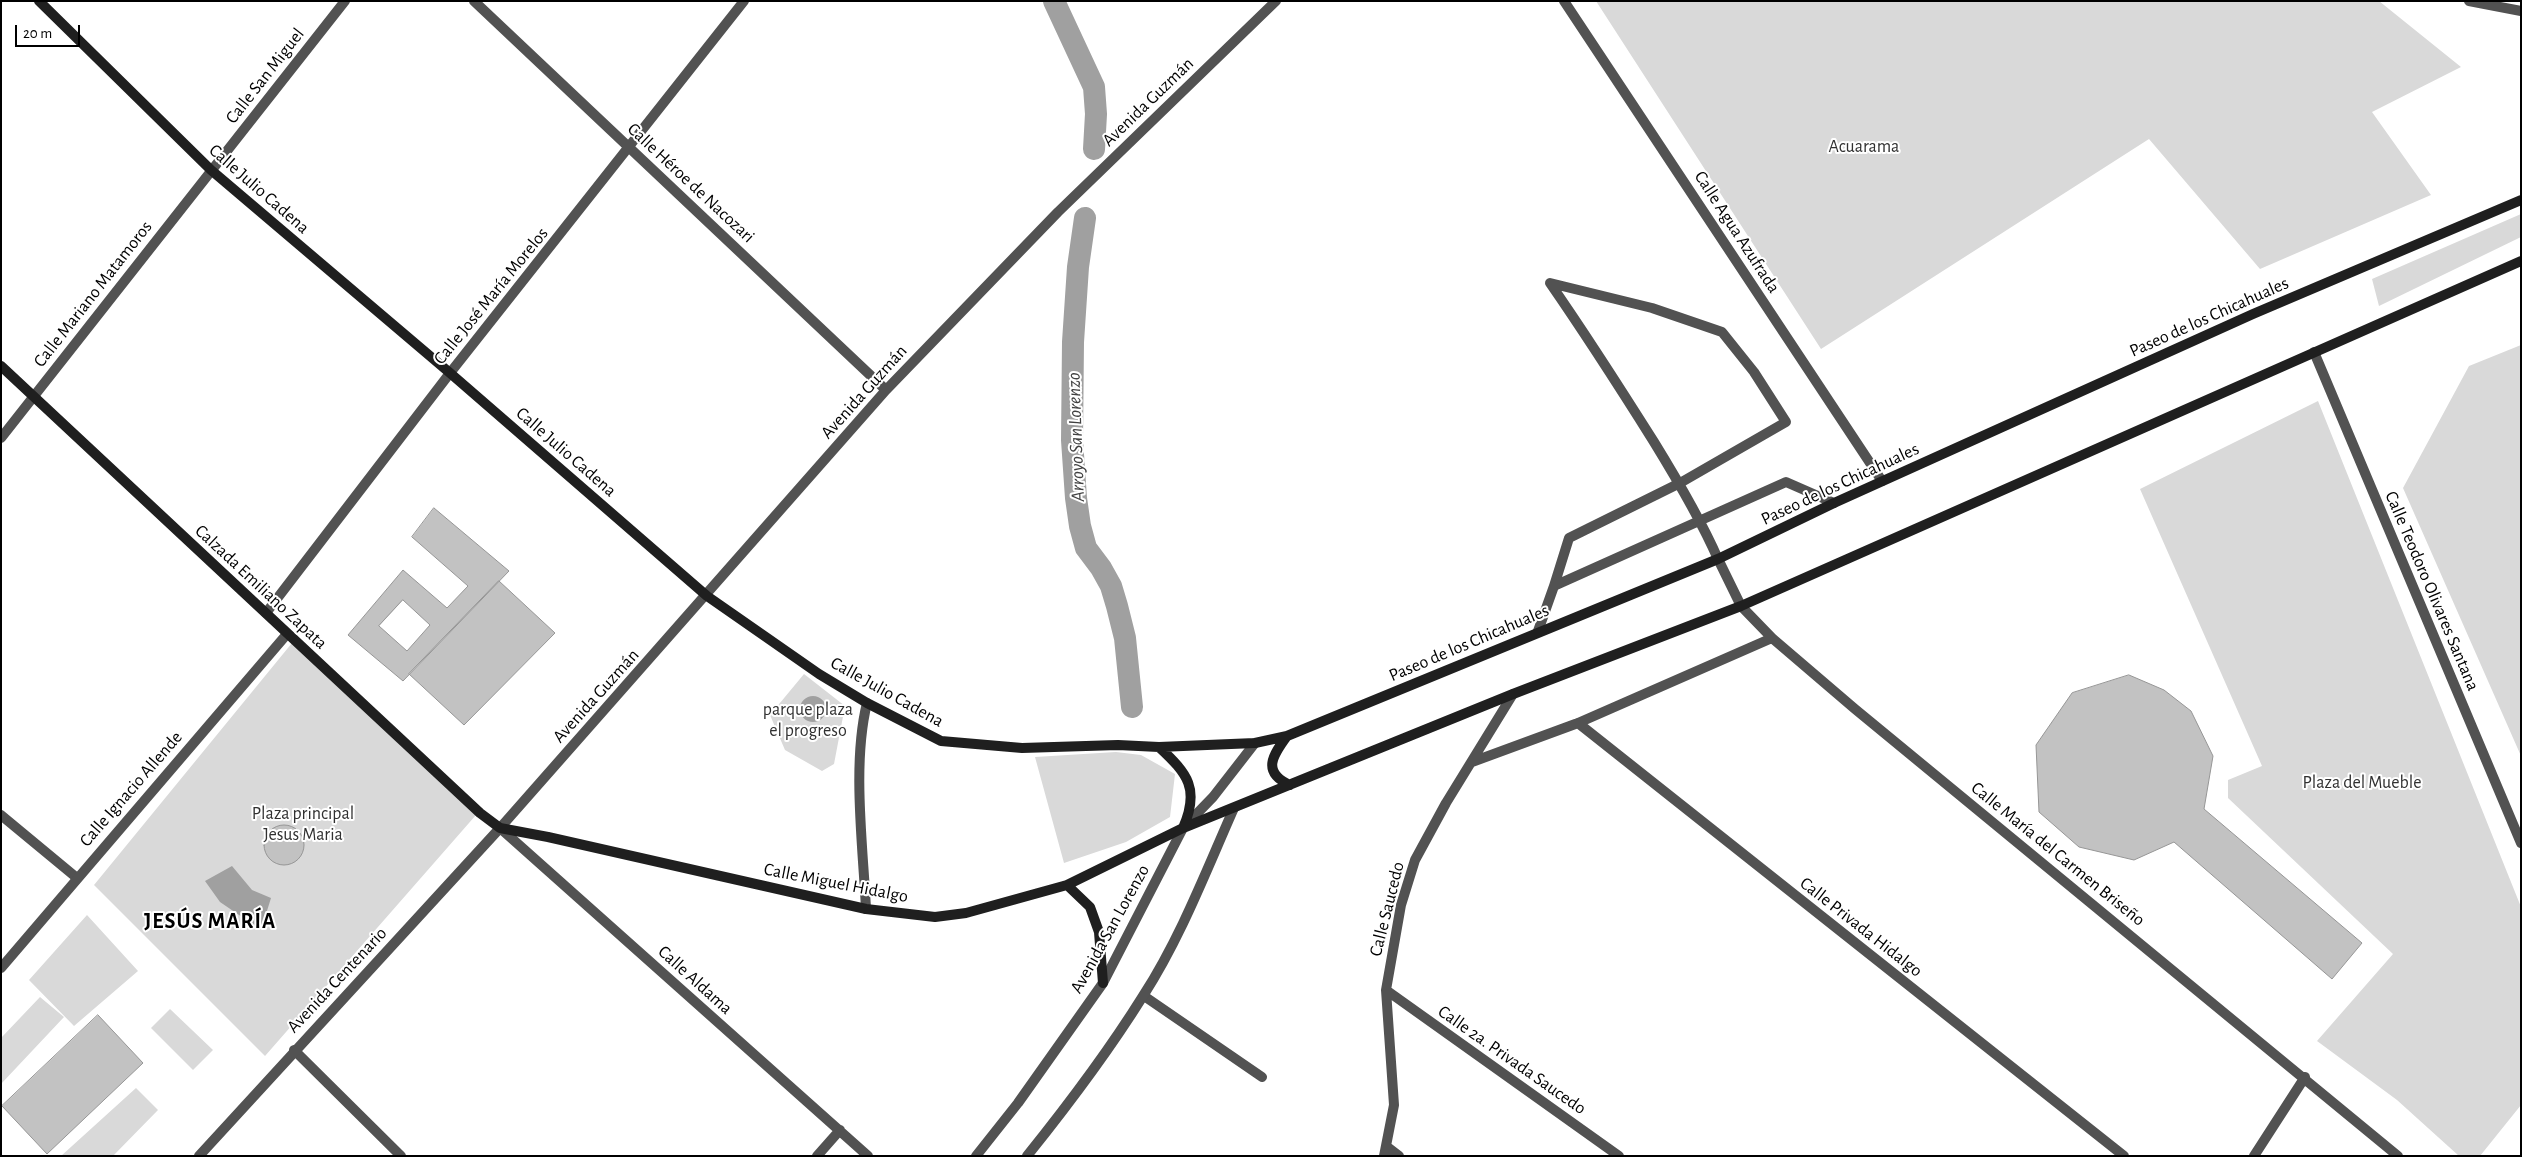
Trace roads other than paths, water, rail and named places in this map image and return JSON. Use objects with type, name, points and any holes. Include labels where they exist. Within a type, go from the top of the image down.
[{"type":"main road","name":"Calle Julio Cadena","points":[[39,1],[211,170],[450,373],[707,596],[819,674],[867,704],[941,741],[1022,748],[1118,745],[1159,747]]},
{"type":"main road","name":"Paseo de los Chicahuales","points":[[1159,747],[1255,743],[1287,736],[1538,631],[1718,559],[1882,481],[2253,314],[2521,200]]},
{"type":"main road","points":[[1183,828],[1513,694],[1741,606],[2521,261]]},
{"type":"main road","name":"Calzada Emiliano Zapata","points":[[1,366],[480,813],[500,828]]},
{"type":"main road","points":[[1287,736],[1271,761],[1272,769],[1276,775],[1290,785]]},
{"type":"main road","points":[[1159,747],[1181,769],[1190,784],[1190,810],[1183,828]]},
{"type":"main road","name":"Calle Miguel Hidalgo","points":[[500,828],[548,837],[866,909],[935,917],[966,913],[1067,885],[1183,828]]},
{"type":"main road","points":[[1067,885],[1090,907],[1099,932],[1103,983]]},
{"type":"street","name":"Calle San Miguel","points":[[211,170],[344,1]]},
{"type":"street","name":"Calle Héroe de Nacozari","points":[[474,1],[886,390]]},
{"type":"street","name":"Calle José María Morelos","points":[[266,613],[450,373],[630,148],[744,1]]},
{"type":"street","name":"Avenida Guzmán","points":[[500,828],[707,596],[886,390],[1058,212],[1276,1]]},
{"type":"street","name":"Calle Agua Azufrada","points":[[1564,1],[1882,481]]},
{"type":"street","points":[[2469,1],[2521,10]]},
{"type":"street","name":"Calle Mariano Matamoros","points":[[1,438],[32,396],[211,170]]},
{"type":"street","name":"Calle María del Carmen Briseño","points":[[1680,483],[1786,422],[1754,372],[1722,332],[1652,308],[1550,283],[1616,381],[1680,483],[1701,521],[1741,606],[1772,638],[2305,1077],[2398,1156]]},
{"type":"street","name":"Calle Teodoro Olivares Santana","points":[[2314,352],[2521,843]]},
{"type":"street","points":[[1554,586],[1786,482],[1834,503]]},
{"type":"street","points":[[1538,631],[1569,538],[1680,483]]},
{"type":"street","name":"Calle Ignacio Allende","points":[[1,968],[76,878],[287,634]]},
{"type":"street","points":[[1472,762],[1578,723],[1772,638]]},
{"type":"street","name":"Calle Saucedo","points":[[1385,1151],[1394,1105],[1386,990],[1401,905],[1415,860],[1446,803],[1513,694]]},
{"type":"street","points":[[866,909],[860,775],[861,728],[867,704]]},
{"type":"street","name":"Calle Privada Hidalgo","points":[[1578,723],[2124,1156]]},
{"type":"street","name":"Avenida San Lorenzo","points":[[976,1156],[1018,1103],[1103,983],[1183,828],[1213,796],[1255,743]]},
{"type":"street","points":[[1027,1156],[1068,1105],[1144,996],[1174,942],[1234,808]]},
{"type":"street","points":[[1,815],[76,878]]},
{"type":"street","name":"Avenida Centenario","points":[[199,1156],[294,1050],[500,828]]},
{"type":"street","name":"Calle Aldama","points":[[500,828],[868,1156]]},
{"type":"street","name":"Calle 2a. Privada Saucedo","points":[[1386,990],[1619,1156]]},
{"type":"street","points":[[1144,996],[1262,1077]]},
{"type":"street","points":[[294,1050],[401,1156]]},
{"type":"street","points":[[2254,1156],[2305,1077]]},
{"type":"street","points":[[817,1156],[840,1130]]},
{"type":"street","points":[[1385,1151],[1399,1156]]},
{"type":"waterway","name":"Arroyo San Lorenzo","points":[[1054,1],[1094,87],[1096,114],[1094,149]]},
{"type":"waterway","name":"Arroyo San Lorenzo","points":[[1085,218],[1078,267],[1073,342],[1072,440],[1076,498],[1080,526],[1086,548],[1101,568],[1111,586],[1117,606],[1125,638],[1132,707]]},
{"type":"district","name":"JESÚS MARÍA","points":[[210,921]]},
{"type":"park label","name":"Acuarama","points":[[1864,147]]},
{"type":"park label","name":"parque plaza el progreso","points":[[808,720]]},
{"type":"park label","name":"Plaza del Mueble","points":[[2362,783]]},
{"type":"park label","name":"Plaza principal Jesus Maria","points":[[303,824]]}]
